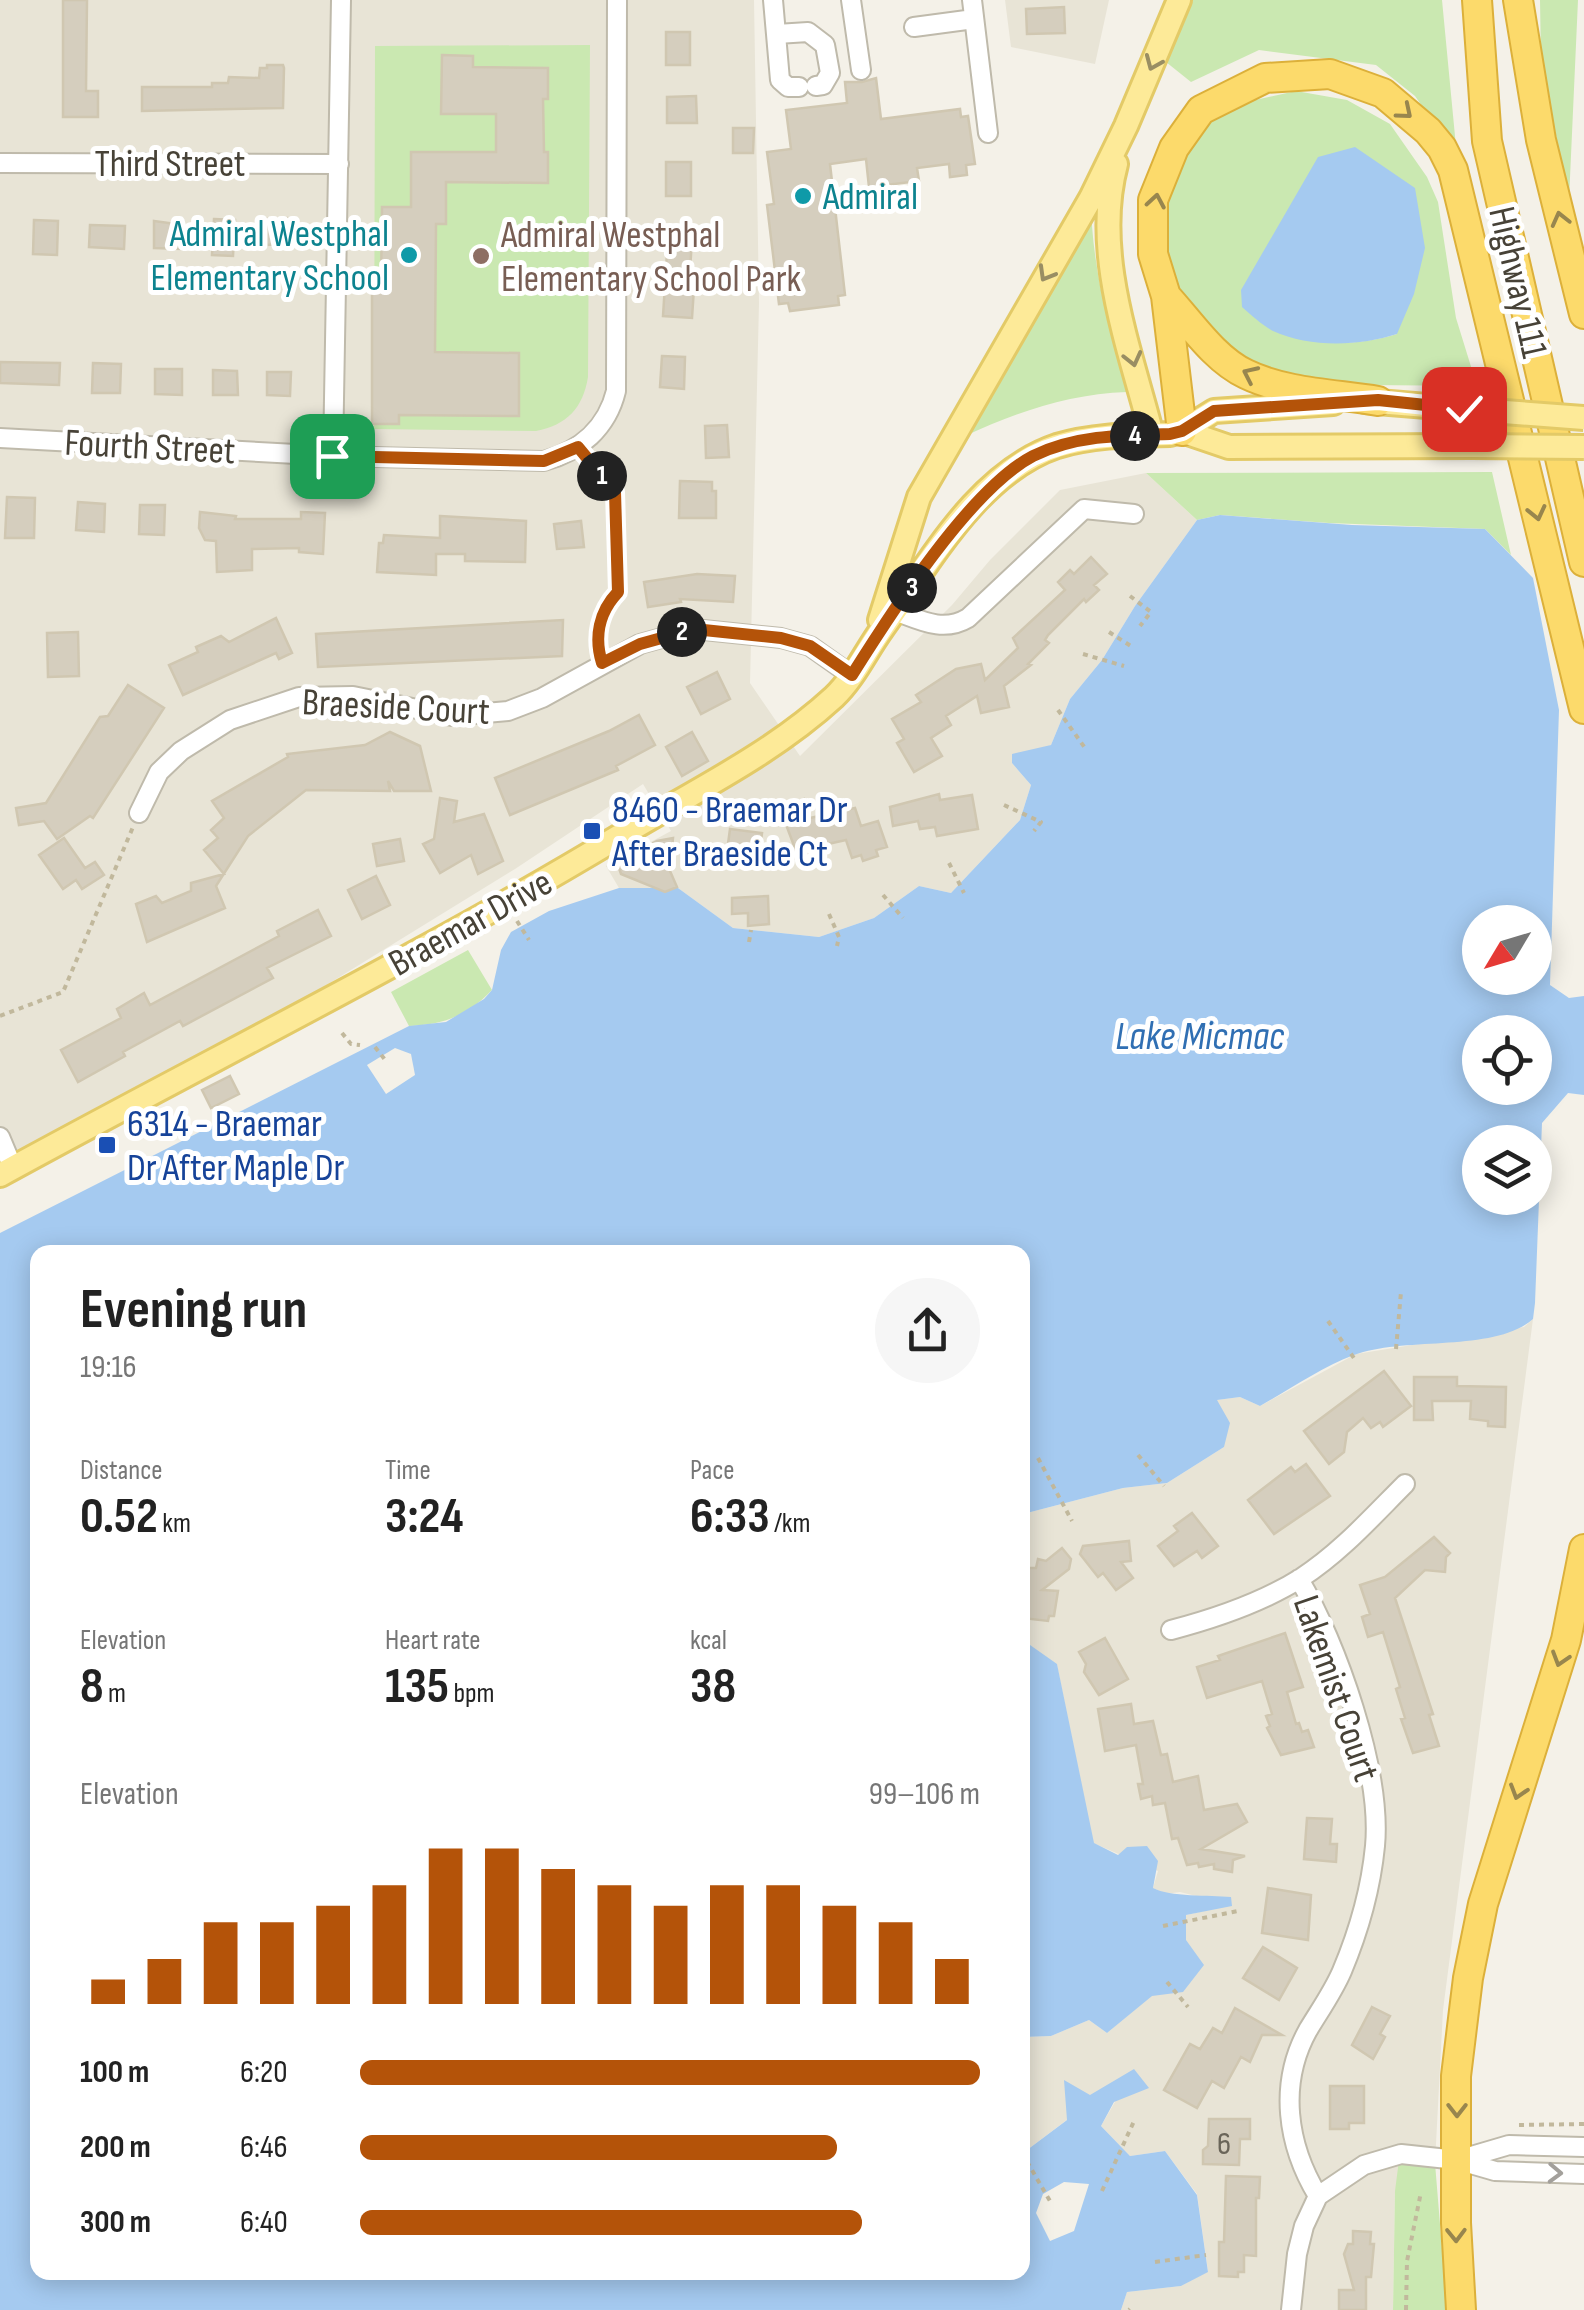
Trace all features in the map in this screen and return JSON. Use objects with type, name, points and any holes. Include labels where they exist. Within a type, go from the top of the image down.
[{"type":"highway","points":[[1461,0],[1467,59],[1487,141]]},
{"type":"highway","name":"Highway 111","points":[[1477,0],[1487,141],[1584,562]]},
{"type":"highway","name":"Highway 111","points":[[1518,0],[1541,140],[1584,314]]},
{"type":"highway","points":[[1182,431],[1166,296],[1153,254],[1153,200],[1174,148],[1202,110],[1265,78],[1330,74],[1384,93],[1428,131],[1442,148],[1452,170],[1584,709]]},
{"type":"highway","points":[[1166,296],[1244,374],[1276,385],[1378,400]]},
{"type":"highway","points":[[1461,2310],[1456,2258],[1457,2054],[1468,1978],[1483,1904],[1566,1640],[1584,1549]]},
{"type":"main road","points":[[874,640],[919,497],[1091,198],[1180,0]]},
{"type":"main road","points":[[1126,126],[1112,178],[1108,234],[1116,292],[1152,434]]},
{"type":"main road","name":"Braemar Drive","points":[[1182,431],[1214,411],[1378,400],[1584,418]]},
{"type":"main road","name":"Braemar Drive","points":[[6,1171],[497,910],[729,773],[789,733],[836,695],[954,530],[990,488],[1010,470],[1059,446],[1095,438],[1182,431],[1228,447],[1584,448]]},
{"type":"street","points":[[332,456],[341,0]]},
{"type":"street","points":[[585,441],[610,411],[616,391],[617,0]]},
{"type":"street","points":[[772,0],[780,80],[788,86],[823,86],[830,73],[824,46],[808,32],[777,34]]},
{"type":"street","points":[[851,0],[861,70]]},
{"type":"street","points":[[914,27],[973,9],[988,134]]},
{"type":"street","name":"Third Street","points":[[0,163],[339,164]]},
{"type":"street","name":"Fourth Street","points":[[0,438],[332,456],[544,461],[585,441]]},
{"type":"street","points":[[894,611],[933,625],[956,625],[1084,509],[1134,514]]},
{"type":"street","name":"Braeside Court","points":[[139,814],[159,772],[180,751],[230,720],[299,697],[354,696],[452,716],[508,711],[542,698],[640,644],[694,629],[810,646],[852,675]]},
{"type":"street","points":[[0,1137],[6,1171]]},
{"type":"street","name":"Lakemist Court","points":[[1170,1630],[1236,1608],[1300,1579],[1352,1536],[1405,1484]]},
{"type":"street","name":"Lakemist Court","points":[[1300,1579],[1313,1602],[1350,1704],[1372,1785],[1376,1820],[1374,1850],[1354,1939],[1334,1986],[1301,2045],[1292,2078],[1293,2139],[1305,2174],[1318,2196]]},
{"type":"street","points":[[1458,2160],[1508,2145],[1584,2147]]},
{"type":"street","points":[[1291,2310],[1296,2254],[1304,2226],[1318,2196],[1350,2172],[1386,2156],[1401,2154],[1458,2160],[1495,2171],[1584,2174]]},
{"type":"path","points":[[585,441],[615,492],[618,592],[606,605],[596,642],[602,663]]},
{"type":"path","points":[[1130,596],[1151,612],[1140,626]]},
{"type":"path","points":[[1109,632],[1134,648]]},
{"type":"path","points":[[1083,654],[1124,666]]},
{"type":"path","points":[[1058,710],[1085,748]]},
{"type":"path","points":[[1004,805],[1041,822],[1034,831]]},
{"type":"path","points":[[0,1016],[62,992],[139,814]]},
{"type":"path","points":[[949,863],[964,893]]},
{"type":"path","points":[[882,895],[903,918]]},
{"type":"path","points":[[828,914],[840,938],[837,946]]},
{"type":"path","points":[[518,921],[529,940]]},
{"type":"path","points":[[749,942],[752,930]]},
{"type":"path","points":[[342,1033],[351,1044],[360,1045]]},
{"type":"path","points":[[375,1048],[386,1061]]},
{"type":"path","points":[[1396,1349],[1401,1292]]},
{"type":"path","points":[[1328,1321],[1356,1361]]},
{"type":"path","points":[[1138,1454],[1164,1486]]},
{"type":"path","points":[[1038,1458],[1072,1521]]},
{"type":"path","points":[[1163,1926],[1238,1912]]},
{"type":"path","points":[[1167,1982],[1188,2007]]},
{"type":"path","points":[[1102,2191],[1135,2119]]},
{"type":"path","points":[[1508,2127],[1538,2122],[1584,2124]]},
{"type":"path","points":[[1030,2167],[1050,2201]]},
{"type":"path","points":[[1406,2310],[1406,2261],[1421,2192]]},
{"type":"path","points":[[1154,2262],[1206,2255]]},
{"type":"shaded area","points":[[0,0],[754,0],[759,303],[750,683],[800,756],[952,605],[990,560],[1060,490],[1146,473],[1197,520],[1135,606],[1102,660],[1070,699],[1051,745],[1012,763],[1031,785],[1020,820],[951,893],[919,886],[874,918],[819,937],[733,928],[678,888],[619,888],[606,866],[671,831],[643,784],[515,869],[268,1021],[0,1165]]},
{"type":"shaded area","points":[[1005,0],[1109,0],[1095,64],[1011,47]]},
{"type":"shaded area","points":[[1533,1319],[1443,2010],[1435,2163],[1395,2191],[1393,2310],[1121,2310],[1127,2292],[1181,2286],[1208,2271],[1197,2194],[1165,2151],[1130,2156],[1101,2126],[1134,2069],[1030,2148],[1030,2037],[1051,2036],[1089,2020],[1107,2033],[1152,1995],[1183,1991],[1186,1915],[1232,1905],[1180,1892],[1165,1894],[1153,1888],[1158,1871],[1093,1843],[1057,1665],[1030,1645],[1030,1512],[1123,1488],[1167,1483],[1224,1447],[1216,1400],[1240,1397],[1260,1406],[1356,1354],[1524,1327]]},
{"type":"green space","points":[[1193,0],[1442,0],[1457,157],[1415,96],[1376,65],[1259,50],[1191,82],[1166,62]]},
{"type":"green space","points":[[1540,0],[1578,0],[1569,200],[1541,61]]},
{"type":"green space","name":"Admiral Westphal Elementary School Park","points":[[590,45],[588,377],[578,406],[565,419],[536,431],[374,429],[375,46]]},
{"type":"green space","points":[[1296,91],[1347,100],[1390,124],[1427,177],[1438,202],[1456,318],[1477,386],[1369,385],[1255,377],[1203,347],[1160,258],[1163,191],[1206,124],[1246,102]],"holes":[[[1257,319],[1397,334],[1362,342],[1325,342],[1289,335]]]},
{"type":"green space","points":[[1091,198],[1098,272],[1127,392],[1085,396],[1044,406],[965,436]]},
{"type":"green space","points":[[1492,472],[1511,555],[1485,529],[1220,515],[1197,520],[1146,473]]},
{"type":"green space","points":[[468,950],[492,990],[455,1017],[409,1026],[391,992]]},
{"type":"green space","points":[[1399,2160],[1435,2163],[1447,2310],[1393,2310]]},
{"type":"water","points":[[1355,147],[1415,188],[1425,248],[1414,294],[1397,334],[1335,343],[1287,337],[1242,307],[1241,290],[1318,157]]},
{"type":"water","name":"Lake Micmac","points":[[1220,515],[1352,525],[1485,529],[1533,578],[1559,710],[1552,924],[1552,905],[1462,905],[1462,995],[1552,995],[1552,986],[1569,998],[1584,996],[1584,1095],[1568,1093],[1542,1125],[1462,1125],[1462,1215],[1538,1215],[1533,1319],[1496,1336],[1375,1349],[1354,1355],[1260,1406],[1240,1397],[1217,1400],[1230,1423],[1224,1447],[1167,1483],[1123,1488],[1030,1512],[1030,1245],[30,1245],[30,2280],[1030,2280],[1030,2148],[1067,2120],[1064,2080],[1090,2095],[1134,2069],[1149,2088],[1114,2102],[1101,2126],[1130,2156],[1165,2151],[1197,2195],[1208,2272],[1181,2286],[1127,2292],[1121,2310],[0,2310],[0,1233],[409,1026],[446,1022],[492,990],[501,950],[511,932],[549,911],[619,888],[678,888],[733,928],[819,937],[874,918],[919,886],[951,893],[1020,820],[1031,785],[1012,763],[1012,754],[1051,745],[1070,699],[1102,660],[1135,606],[1197,520]],"holes":[[[1064,2182],[1089,2184],[1074,2231],[1050,2241],[1036,2213],[1043,2194]]]},
{"type":"water","points":[[1030,1645],[1057,1664],[1094,1843],[1118,1855],[1127,1847],[1147,1846],[1158,1861],[1153,1888],[1231,1897],[1232,1906],[1186,1915],[1186,1940],[1204,1965],[1183,1992],[1152,1996],[1107,2033],[1089,2020],[1051,2036],[1030,2037]]},
{"type":"pier","points":[[395,1048],[411,1054],[415,1075],[386,1094],[367,1065]]},
{"type":"building","points":[[63,0],[87,0],[86,91],[98,91],[98,117],[63,117]]},
{"type":"building","points":[[1064,7],[1065,33],[1027,34],[1026,9]]},
{"type":"building","points":[[666,32],[690,32],[690,65],[666,65]]},
{"type":"building","name":"Admiral Westphal Elementary School","points":[[442,55],[473,56],[473,67],[548,68],[548,99],[543,99],[548,183],[446,182],[446,224],[436,224],[435,352],[519,353],[519,416],[399,415],[399,424],[372,424],[372,285],[381,285],[382,207],[411,207],[411,152],[496,152],[496,114],[441,114]]},
{"type":"building","points":[[283,65],[283,108],[142,111],[142,87],[212,87],[212,83],[228,83],[229,77],[259,78],[260,68]]},
{"type":"building","name":"Admiral","points":[[876,78],[881,119],[960,109],[961,117],[968,116],[975,164],[966,165],[967,175],[950,177],[949,164],[917,168],[919,181],[869,187],[866,159],[830,164],[845,295],[838,296],[839,305],[790,311],[788,303],[779,304],[767,205],[774,204],[767,152],[791,149],[786,110],[847,103],[845,82]]},
{"type":"building","points":[[696,96],[697,123],[667,123],[667,97]]},
{"type":"building","points":[[733,128],[754,128],[753,153],[733,153]]},
{"type":"building","points":[[666,162],[691,162],[691,196],[666,196]]},
{"type":"building","points":[[287,218],[288,244],[266,245],[265,219]]},
{"type":"building","points":[[214,219],[235,220],[233,256],[212,255]]},
{"type":"building","points":[[34,220],[58,221],[57,255],[33,254]]},
{"type":"building","points":[[154,221],[184,225],[183,249],[154,248]]},
{"type":"building","points":[[90,225],[125,226],[124,249],[89,247]]},
{"type":"building","points":[[668,237],[692,239],[692,318],[663,316]]},
{"type":"building","points":[[662,356],[685,357],[684,389],[660,387]]},
{"type":"building","points":[[0,362],[60,363],[59,385],[0,383]]},
{"type":"building","points":[[93,363],[121,364],[120,393],[92,393]]},
{"type":"building","points":[[155,369],[182,369],[182,395],[155,394]]},
{"type":"building","points":[[213,370],[237,371],[238,395],[213,395]]},
{"type":"building","points":[[267,372],[291,372],[290,396],[267,395]]},
{"type":"building","points":[[727,425],[729,457],[706,458],[705,426]]},
{"type":"building","points":[[680,481],[712,482],[716,518],[679,518]]},
{"type":"building","points":[[7,497],[35,498],[34,538],[5,538]]},
{"type":"building","points":[[78,502],[105,504],[104,532],[76,530]]},
{"type":"building","points":[[140,505],[165,505],[164,535],[139,534]]},
{"type":"building","points":[[200,512],[236,516],[235,519],[301,519],[301,512],[325,513],[323,554],[299,552],[299,548],[252,549],[252,570],[217,572],[216,541],[205,540],[199,528]]},
{"type":"building","points":[[440,516],[526,521],[525,562],[465,561],[465,554],[436,554],[436,575],[377,572],[379,543],[383,543],[384,535],[440,538]]},
{"type":"building","points":[[581,521],[584,547],[557,549],[554,524]]},
{"type":"building","points":[[1091,557],[1107,574],[1094,585],[1099,590],[1086,602],[1084,599],[1048,635],[1045,640],[1049,643],[1028,664],[1031,665],[1004,686],[1009,707],[981,713],[977,696],[946,716],[951,725],[931,738],[942,756],[914,772],[897,743],[904,739],[892,719],[921,702],[916,695],[956,669],[981,664],[985,680],[1018,648],[1013,638],[1065,590],[1058,582],[1070,570],[1074,574]]},
{"type":"building","points":[[697,574],[735,576],[733,602],[680,599],[681,602],[648,607],[644,582]]},
{"type":"building","points":[[276,618],[292,653],[279,659],[276,653],[183,695],[169,665],[221,636],[229,642]]},
{"type":"building","points":[[563,620],[562,656],[318,667],[316,634]]},
{"type":"building","points":[[78,632],[79,676],[48,677],[47,633]]},
{"type":"building","points":[[717,672],[730,699],[701,714],[687,687]]},
{"type":"building","points":[[128,685],[164,708],[93,818],[90,816],[57,839],[44,821],[19,825],[16,808],[46,803],[100,717],[108,716]]},
{"type":"building","points":[[639,715],[655,745],[616,766],[618,770],[510,815],[495,778]]},
{"type":"building","points":[[390,732],[420,746],[431,791],[394,791],[388,781],[390,791],[306,790],[248,836],[224,874],[204,850],[218,838],[211,830],[224,818],[212,801],[288,757],[287,754],[365,745]]},
{"type":"building","points":[[692,732],[708,761],[682,776],[666,747]]},
{"type":"building","points":[[939,794],[940,800],[972,795],[978,829],[937,836],[935,827],[920,829],[918,821],[893,826],[890,807]]},
{"type":"building","points":[[440,798],[457,801],[454,822],[484,814],[503,861],[478,874],[471,855],[440,873],[423,844],[434,839]]},
{"type":"building","points":[[804,799],[810,818],[855,808],[861,826],[878,821],[887,847],[876,850],[878,856],[863,861],[861,855],[852,858],[846,840],[796,851],[779,806]]},
{"type":"building","points":[[730,829],[762,833],[758,863],[726,859]]},
{"type":"building","points":[[64,838],[85,868],[95,862],[104,875],[82,889],[76,880],[63,889],[39,855]]},
{"type":"building","points":[[673,838],[670,871],[677,887],[665,892],[621,874],[617,862],[657,841]]},
{"type":"building","points":[[400,839],[404,861],[377,866],[373,844]]},
{"type":"building","points":[[224,874],[216,886],[225,908],[147,942],[136,904],[156,896],[162,903],[191,891],[191,883]]},
{"type":"building","points":[[376,876],[390,905],[362,919],[348,890]]},
{"type":"building","points":[[768,896],[769,924],[748,926],[748,913],[732,914],[732,898]]},
{"type":"building","points":[[318,910],[331,936],[267,968],[273,978],[183,1026],[180,1021],[78,1082],[61,1050],[121,1018],[117,1009],[144,993],[150,1005],[279,936],[277,931]]},
{"type":"building","points":[[230,1076],[239,1094],[211,1108],[202,1090]]},
{"type":"building","points":[[1384,1371],[1411,1406],[1383,1427],[1380,1422],[1371,1428],[1363,1418],[1347,1432],[1344,1452],[1329,1464],[1304,1431]]},
{"type":"building","points":[[1414,1377],[1457,1377],[1457,1386],[1506,1387],[1505,1427],[1470,1419],[1471,1401],[1432,1401],[1433,1420],[1414,1420]]},
{"type":"building","points":[[1306,1464],[1330,1496],[1274,1534],[1248,1500],[1291,1467],[1295,1472]]},
{"type":"building","points":[[1192,1513],[1218,1546],[1202,1558],[1197,1551],[1174,1566],[1158,1546],[1178,1531],[1174,1526]]},
{"type":"building","points":[[1434,1537],[1450,1553],[1445,1572],[1425,1570],[1395,1598],[1433,1714],[1429,1715],[1439,1746],[1413,1753],[1401,1719],[1405,1718],[1396,1689],[1400,1687],[1383,1632],[1368,1637],[1362,1617],[1370,1614],[1360,1585],[1385,1577]]},
{"type":"building","points":[[1129,1541],[1131,1561],[1121,1562],[1133,1578],[1116,1590],[1103,1573],[1098,1577],[1080,1554],[1083,1546]]},
{"type":"building","points":[[1062,1548],[1071,1559],[1069,1569],[1042,1590],[1058,1591],[1054,1616],[1049,1616],[1048,1621],[1030,1619],[1030,1568],[1036,1568],[1038,1559],[1046,1561]]},
{"type":"building","points":[[1285,1633],[1303,1687],[1287,1692],[1296,1724],[1302,1732],[1308,1730],[1314,1747],[1281,1755],[1267,1728],[1270,1726],[1266,1716],[1272,1714],[1262,1681],[1207,1698],[1197,1667]]},
{"type":"building","points":[[1105,1638],[1128,1679],[1099,1695],[1084,1672],[1086,1664],[1079,1652]]},
{"type":"building","points":[[1131,1704],[1134,1724],[1153,1721],[1161,1755],[1167,1754],[1173,1782],[1198,1776],[1204,1810],[1237,1804],[1247,1822],[1201,1849],[1245,1856],[1233,1860],[1232,1872],[1214,1869],[1214,1864],[1187,1865],[1178,1838],[1172,1839],[1165,1803],[1153,1805],[1152,1796],[1141,1799],[1138,1784],[1143,1784],[1136,1745],[1105,1751],[1098,1709]]},
{"type":"building","points":[[1307,1818],[1332,1819],[1330,1844],[1337,1844],[1336,1862],[1304,1859]]},
{"type":"building","points":[[1268,1888],[1311,1895],[1308,1940],[1262,1933]]},
{"type":"building","points":[[1263,1947],[1297,1968],[1279,2000],[1243,1978]]},
{"type":"building","points":[[1372,2007],[1390,2016],[1380,2034],[1385,2037],[1373,2059],[1352,2045]]},
{"type":"building","points":[[1235,2008],[1282,2035],[1262,2035],[1250,2062],[1241,2057],[1224,2088],[1212,2081],[1197,2108],[1164,2090],[1190,2044],[1200,2049],[1213,2028],[1222,2033]]},
{"type":"building","points":[[1330,2086],[1364,2086],[1364,2123],[1349,2123],[1349,2129],[1330,2129]]},
{"type":"building","points":[[1209,2119],[1250,2119],[1250,2139],[1240,2139],[1239,2165],[1203,2164]]},
{"type":"building","points":[[1226,2176],[1260,2177],[1256,2256],[1244,2255],[1244,2272],[1238,2272],[1238,2277],[1219,2276]]},
{"type":"building","points":[[1353,2231],[1371,2232],[1370,2244],[1374,2244],[1371,2277],[1366,2277],[1366,2310],[1339,2310],[1339,2290],[1354,2290],[1344,2254],[1348,2244],[1353,2244]]},
{"type":"place","name":"Admiral","points":[[803,196]]},
{"type":"place","name":"Admiral Westphal Elementary School","points":[[409,255]]},
{"type":"place","name":"Admiral Westphal Elementary School Park","points":[[481,256]]},
{"type":"place","name":"8460 - Braemar Dr After Braeside Ct","points":[[592,831]]},
{"type":"place","name":"6314 - Braemar Dr After Maple Dr","points":[[107,1145]]},
{"type":"route","points":[[332,456],[544,461],[578,447],[615,492],[618,592],[606,605],[596,642],[602,663],[640,644],[694,629],[781,638],[810,646],[852,675],[954,530],[990,488],[1034,456],[1095,438],[1170,434],[1214,411],[1378,400],[1464,409]]}]
